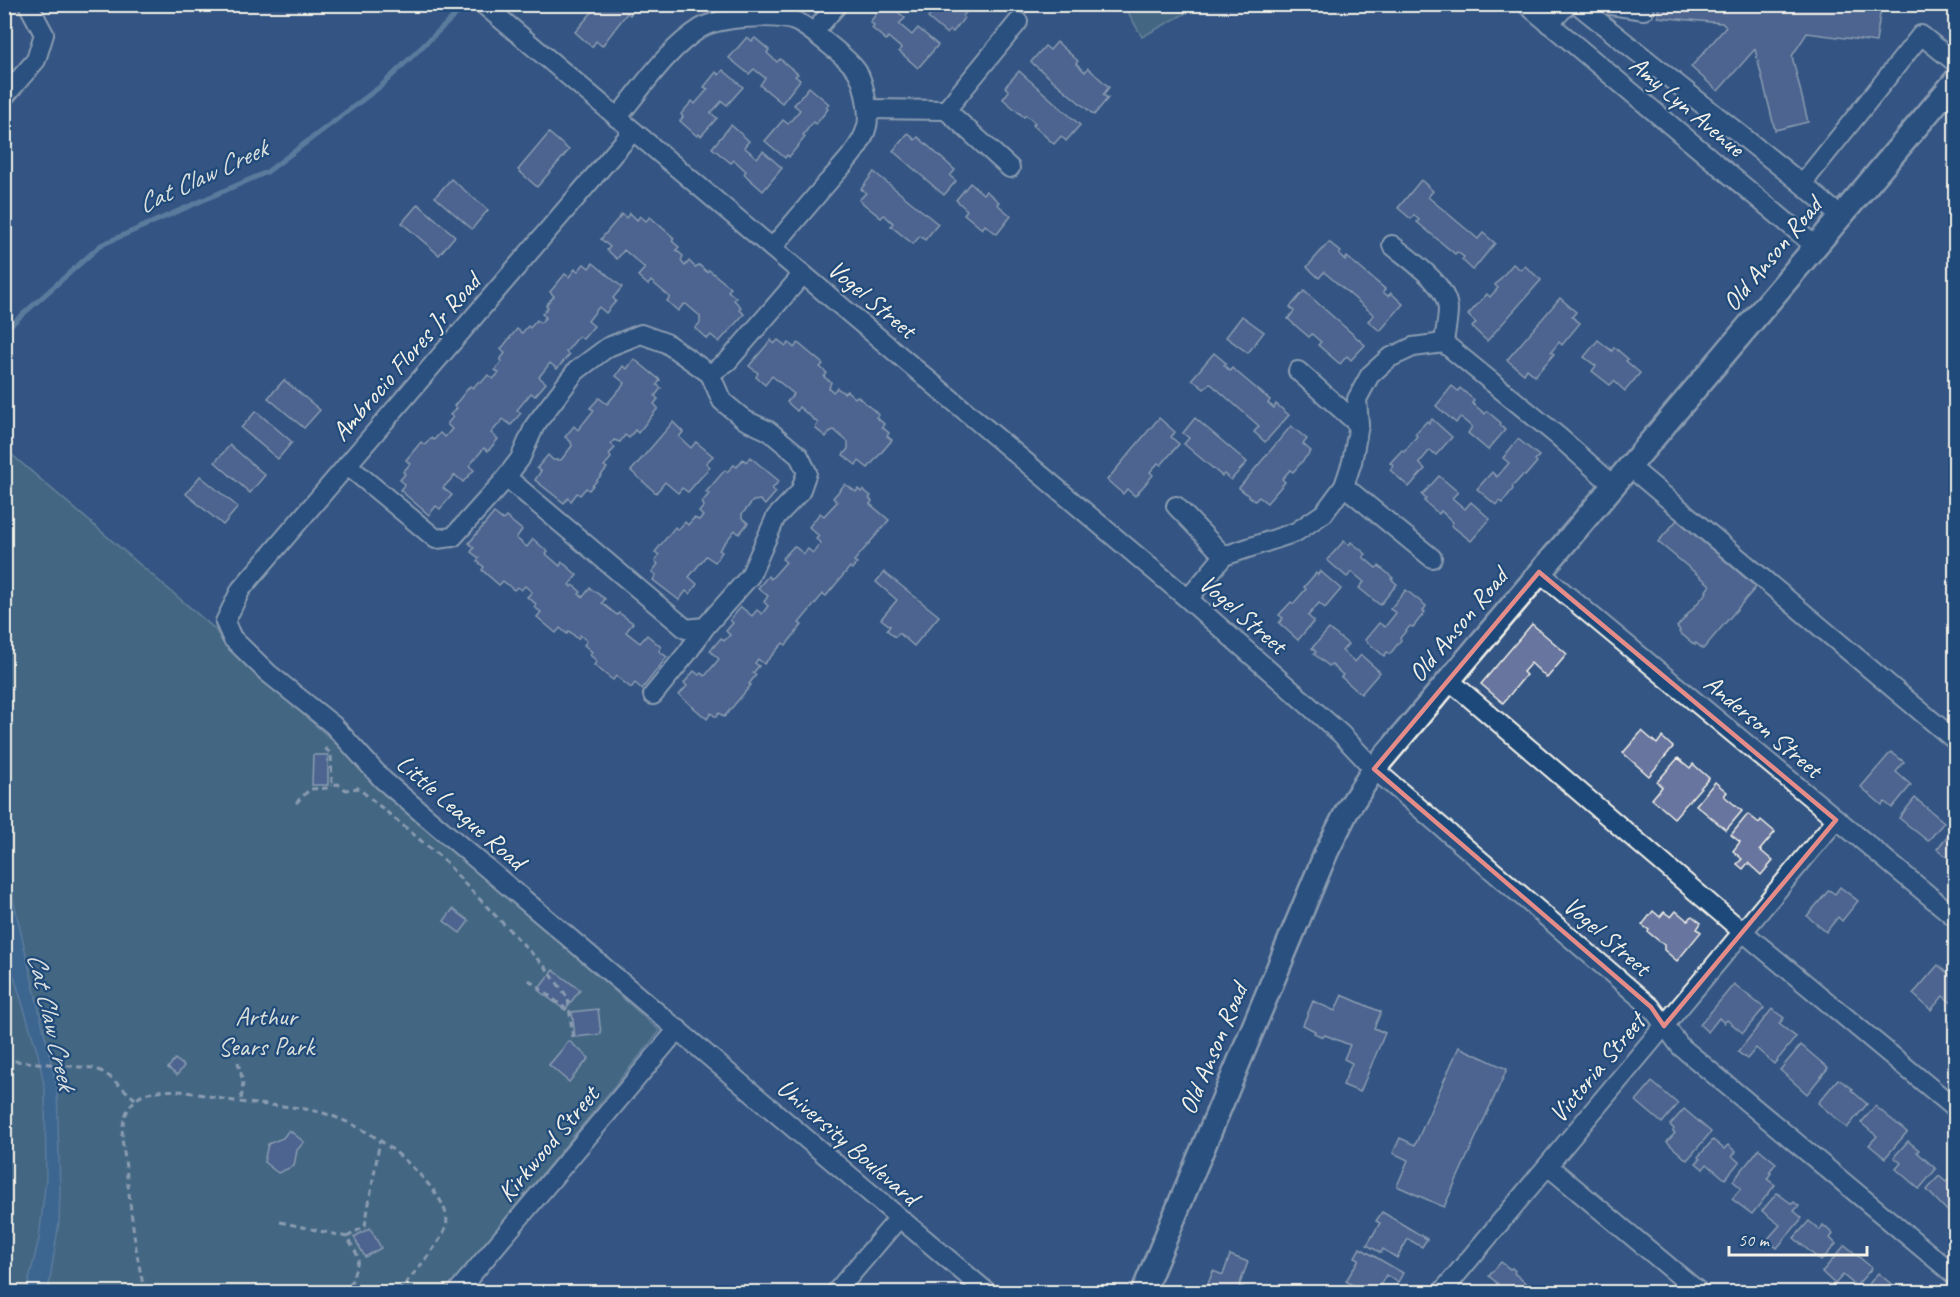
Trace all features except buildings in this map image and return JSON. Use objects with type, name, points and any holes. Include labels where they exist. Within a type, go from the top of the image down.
[{"type":"main road","name":"Old Anson Road","points":[[1143,1293],[1326,853],[1347,811],[1374,769],[1956,80]]},
{"type":"street","points":[[4,97],[36,60],[44,34],[28,4]]},
{"type":"street","points":[[814,32],[838,4]]},
{"type":"street","name":"Amy Lyn Avenue","points":[[1526,4],[1815,246]]},
{"type":"street","points":[[1550,24],[1568,4]]},
{"type":"street","points":[[1578,4],[1840,216]]},
{"type":"street","points":[[1604,4],[1644,10]]},
{"type":"street","name":"Vogel Street","points":[[488,9],[1188,600],[1341,734],[1374,769],[1651,1008],[1680,1046],[1956,1276]]},
{"type":"street","points":[[617,118],[671,52],[702,27],[732,20],[768,16],[794,21],[814,32],[858,72],[868,109],[867,125],[860,142],[772,248]]},
{"type":"street","points":[[946,110],[1018,22]]},
{"type":"street","points":[[1585,54],[1606,28]]},
{"type":"street","points":[[1802,184],[1921,35],[1956,63]]},
{"type":"street","points":[[868,109],[946,110],[1010,168]]},
{"type":"street","name":"Ambrocio Flores Jr Road","points":[[225,622],[241,589],[633,131]]},
{"type":"street","points":[[1392,245],[1437,284],[1444,296],[1448,309],[1444,343]]},
{"type":"street","points":[[710,374],[728,361],[803,274]]},
{"type":"street","points":[[347,465],[436,539],[453,537],[520,459],[535,425],[576,371],[608,347],[641,334],[666,343],[710,374],[722,401],[745,420],[769,431],[799,456],[807,472],[801,492],[776,517],[750,576],[705,627],[653,695]]},
{"type":"street","points":[[1188,600],[1224,556],[1296,532],[1324,513],[1344,486],[1352,462],[1359,425],[1357,399],[1370,375],[1389,358],[1413,347],[1444,343],[1559,437],[1614,486]]},
{"type":"street","points":[[1298,371],[1359,425]]},
{"type":"street","points":[[1630,466],[1956,741]]},
{"type":"street","points":[[506,477],[686,629],[705,627]]},
{"type":"street","points":[[1344,486],[1432,558]]},
{"type":"street","points":[[1176,506],[1224,556]]},
{"type":"street","name":"Anderson Street","points":[[1539,573],[1956,918]]},
{"type":"street","name":"Little League Road","points":[[225,622],[231,638],[268,673],[333,725],[383,780],[678,1029]]},
{"type":"street","points":[[1449,680],[1743,932],[1956,1109]]},
{"type":"street","name":"Victoria Street","points":[[1442,1293],[1836,820]]},
{"type":"street","name":"University Boulevard","points":[[678,1029],[987,1293]]},
{"type":"street","name":"Kirkwood Street","points":[[457,1293],[678,1029]]},
{"type":"street","points":[[1548,1166],[1699,1293]]},
{"type":"street","points":[[836,1293],[898,1219]]},
{"type":"path","points":[[325,748],[331,754],[332,785]]},
{"type":"path","points":[[296,803],[310,789],[329,788],[338,784],[346,790],[358,788],[443,859],[559,984],[568,998],[573,1039]]},
{"type":"path","points":[[528,980],[571,1013]]},
{"type":"path","points":[[4,1060],[92,1068],[110,1077],[135,1099]]},
{"type":"path","points":[[238,1062],[243,1082],[241,1102]]},
{"type":"path","points":[[145,1293],[134,1242],[122,1123],[135,1099],[149,1092],[165,1090],[188,1091],[241,1102],[300,1108],[327,1115],[353,1125],[380,1140],[423,1177],[434,1191],[446,1215],[447,1225],[441,1238],[398,1293]]},
{"type":"path","points":[[280,1222],[347,1237],[365,1226],[380,1140]]},
{"type":"path","points":[[347,1237],[360,1258],[348,1293]]},
{"type":"highlighted area","points":[[1539,572],[1836,820],[1664,1026],[1651,1007],[1374,769]]},
{"type":"green space","points":[[1195,4],[1197,7],[1142,37],[1124,5]]},
{"type":"green space","name":"Arthur Sears Park","points":[[4,448],[215,629],[224,644],[660,1031],[445,1292],[8,1292],[5,1289]]},
{"type":"water","points":[[5,864],[57,1087],[59,1222],[48,1292],[26,1292],[39,1239],[46,1178],[45,1090],[38,1054],[8,957],[10,942],[4,926]]},
{"type":"waterway","name":"Cat Claw Creek","points":[[4,331],[101,245],[267,172],[381,86],[467,4]]}]
